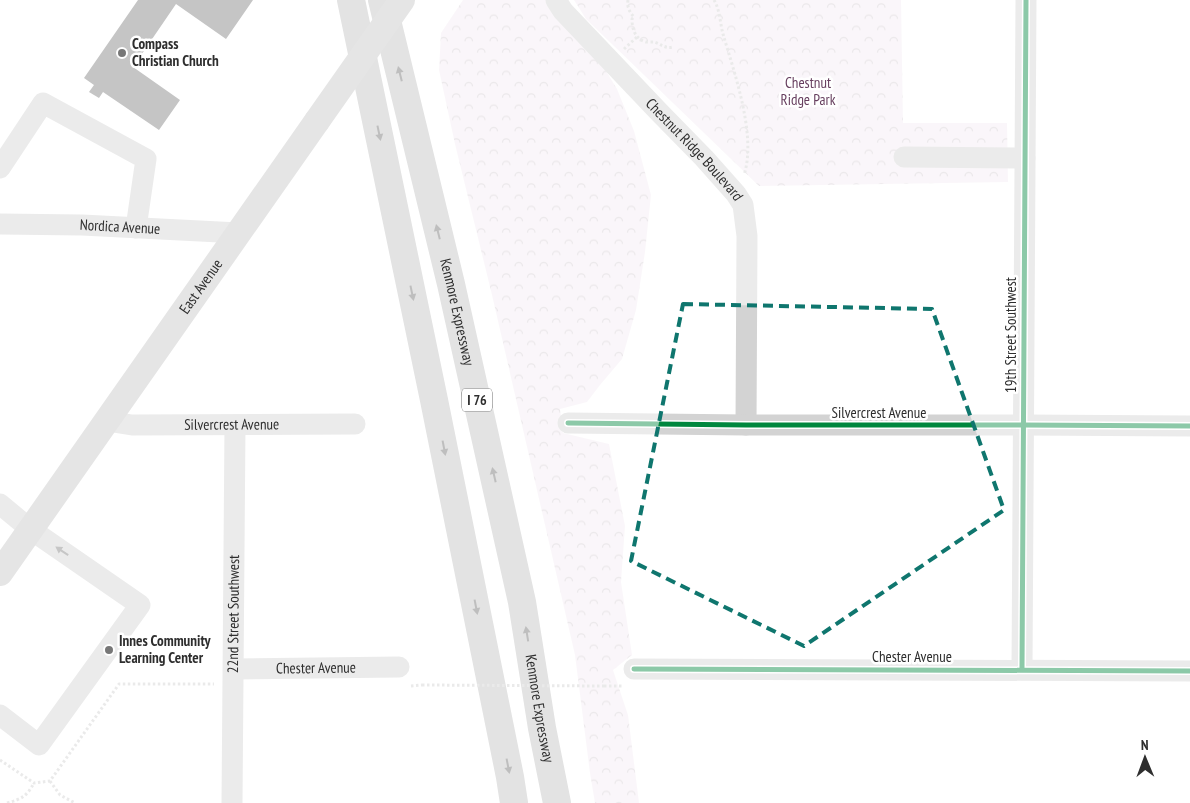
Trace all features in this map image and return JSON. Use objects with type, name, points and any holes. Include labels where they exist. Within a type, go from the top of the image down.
[{"type":"highway","points":[[351,0],[436,409],[514,803]]},
{"type":"highway","name":"Kenmore Expressway","points":[[382,0],[451,284],[522,602],[542,728],[557,803]]},
{"type":"main road","name":"East Avenue","points":[[0,573],[402,0]]},
{"type":"street","name":"Chestnut Ridge Boulevard","points":[[556,0],[563,11],[704,158],[733,190],[743,205],[747,236],[746,425]]},
{"type":"street","name":"19th Street Southwest","points":[[1022,669],[1026,0]]},
{"type":"street","points":[[0,168],[43,103],[146,159],[136,228]]},
{"type":"street","points":[[904,157],[1025,158]]},
{"type":"street","name":"Nordica Avenue","points":[[0,224],[82,225],[239,233]]},
{"type":"street","name":"Silvercrest Avenue","points":[[107,421],[132,425],[355,424]]},
{"type":"street","name":"Silvercrest Avenue","points":[[568,423],[1190,426]]},
{"type":"street","name":"22nd Street Southwest","points":[[232,803],[235,425]]},
{"type":"street","points":[[0,504],[30,530],[140,605],[39,745],[0,715]]},
{"type":"street","name":"Chester Avenue","points":[[234,669],[399,667]]},
{"type":"street","name":"Chester Avenue","points":[[634,669],[1190,671]]},
{"type":"path","points":[[628,0],[627,6],[634,17],[632,19],[632,28],[637,37],[646,42],[654,42],[659,46],[673,47]]},
{"type":"path","points":[[714,0],[717,5],[743,107],[746,128],[748,153],[746,168],[742,181],[733,190]]},
{"type":"path","points":[[0,760],[34,783],[50,781],[119,684],[217,684]]},
{"type":"path","points":[[411,686],[604,686]]},
{"type":"path","points":[[50,781],[60,795],[75,803]]},
{"type":"path","points":[[7,803],[18,800],[28,794],[34,783]]},
{"type":"highlighted area","points":[[683,304],[932,309],[1004,510],[804,646],[631,561]]},
{"type":"green space","points":[[463,0],[546,0],[581,30],[617,89],[634,131],[651,195],[636,310],[622,359],[587,402],[560,409],[563,433],[609,444],[625,526],[621,582],[632,655],[613,670],[628,715],[639,803],[595,803],[575,655],[439,70],[441,33]]},
{"type":"green space","name":"Chestnut Ridge Park","points":[[574,0],[901,0],[903,123],[1007,123],[1008,182],[759,186],[586,19]]},
{"type":"building","name":"Compass Christian Church","points":[[138,0],[253,0],[226,39],[176,4],[133,67],[180,100],[159,130],[103,92],[99,98],[89,92],[94,85],[84,78]]},
{"type":"cycle path","points":[[1022,669],[1026,0]]},
{"type":"cycle path","points":[[568,423],[1190,426]]},
{"type":"cycle path","points":[[634,669],[1190,671]]},
{"type":"place","name":"Compass Christian Church","points":[[122,53]]},
{"type":"place","name":"Innes Community Learning Center","points":[[109,650]]}]
